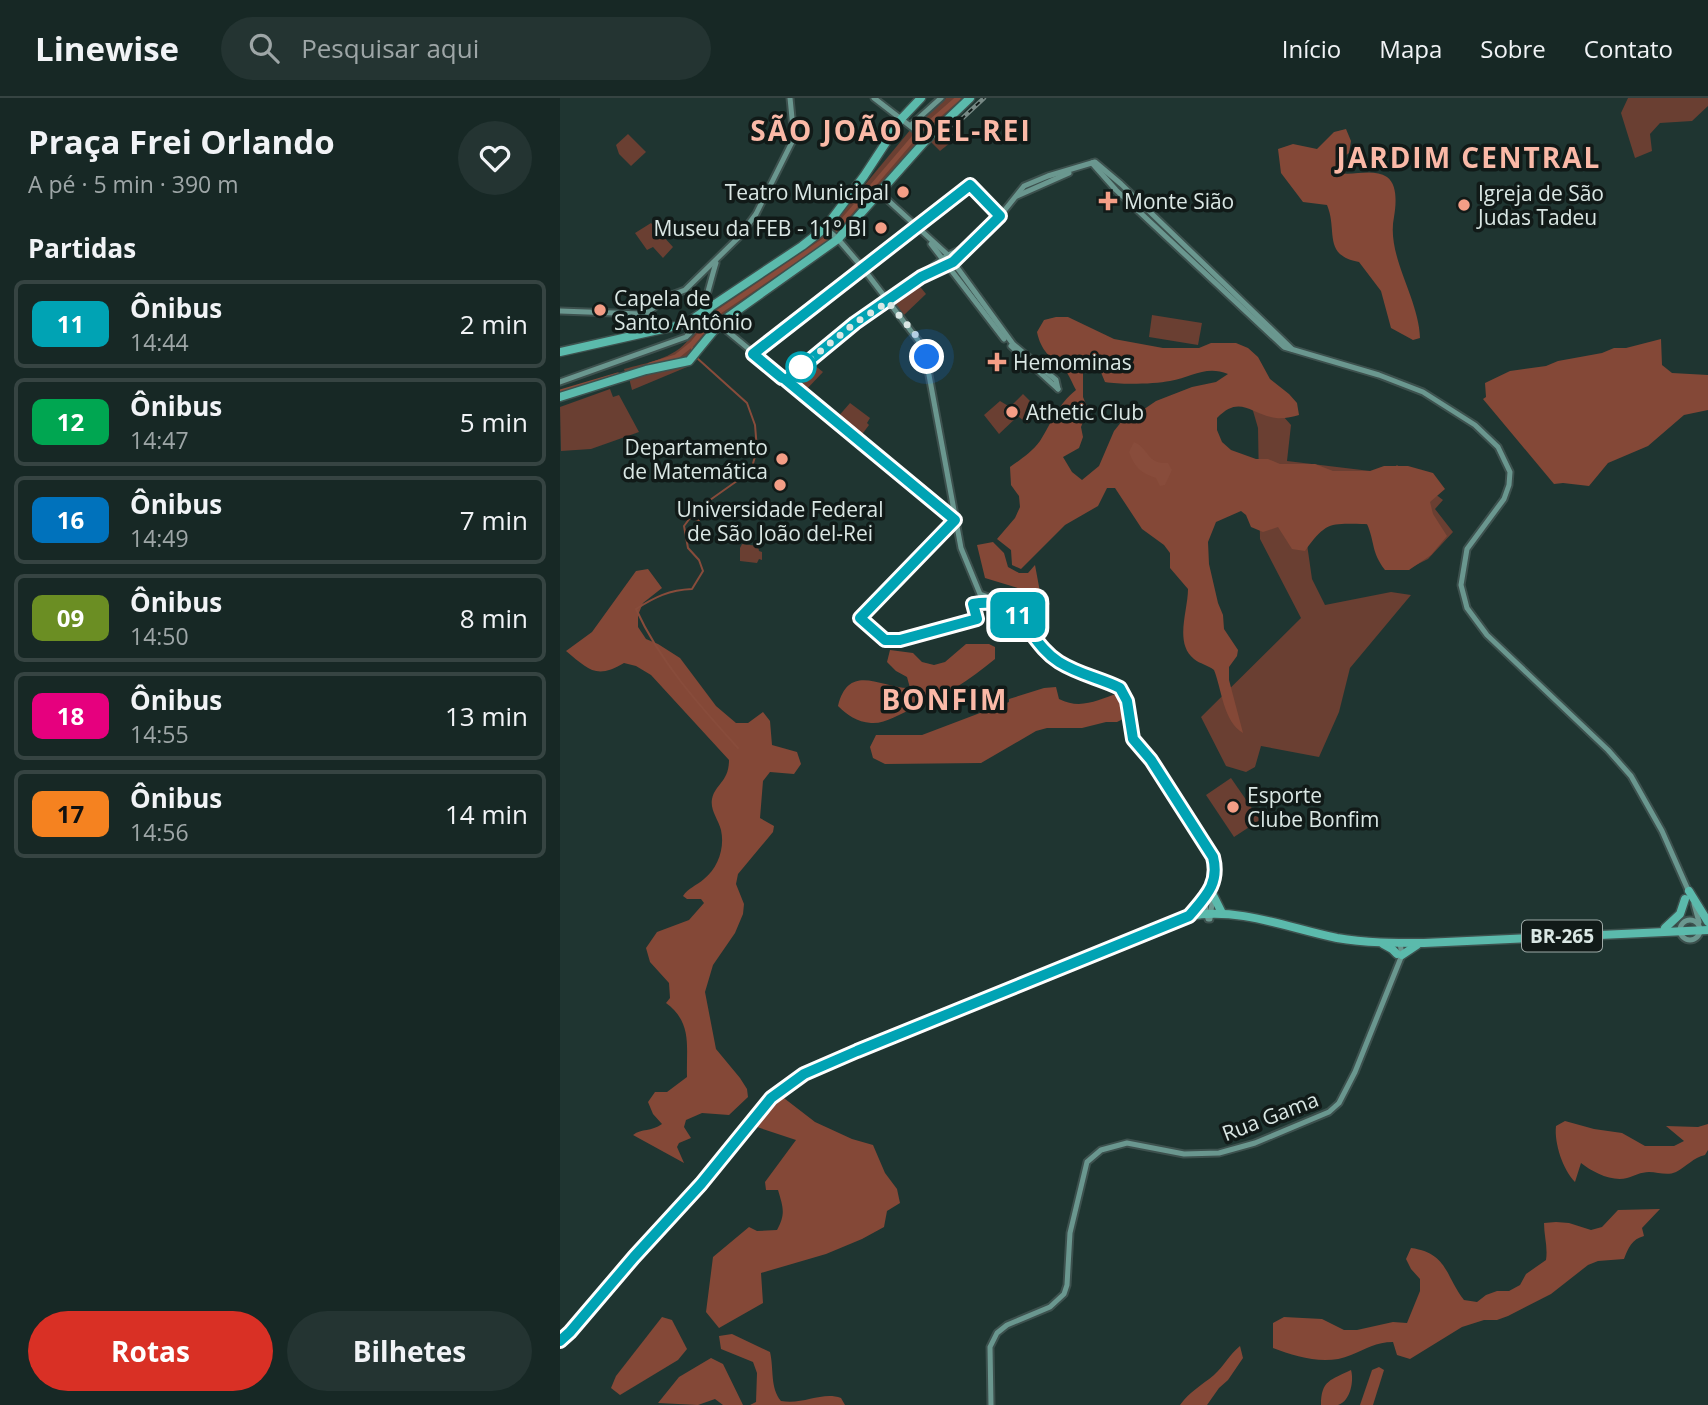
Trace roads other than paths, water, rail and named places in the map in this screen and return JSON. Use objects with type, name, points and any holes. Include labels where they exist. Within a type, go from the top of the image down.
[{"type":"highway","points":[[560,397],[646,370],[690,360],[700,349],[712,315],[739,287],[826,229],[902,118],[920,98]]},
{"type":"highway","points":[[560,352],[685,324],[712,315],[836,238],[879,193],[925,138],[970,98]]},
{"type":"highway","points":[[1189,916],[1211,892],[1222,913]]},
{"type":"highway","points":[[1665,928],[1680,914],[1686,899]]},
{"type":"highway","points":[[1650,931],[1704,928],[1686,899]]},
{"type":"highway","points":[[1209,916],[1235,914]]},
{"type":"highway","name":"BR-265","points":[[560,1341],[701,1184],[771,1098],[795,1080],[857,1051],[1189,916],[1235,914],[1338,938],[1400,943],[1650,931]]},
{"type":"highway","points":[[1650,931],[1665,928],[1682,930]]},
{"type":"highway","points":[[1377,942],[1390,947],[1399,955],[1424,943]]},
{"type":"main road","points":[[560,311],[634,315],[648,312],[669,296],[685,290],[718,260],[749,225],[768,193],[794,138],[790,98]]},
{"type":"main road","points":[[874,98],[925,138]]},
{"type":"main road","points":[[911,125],[940,98]]},
{"type":"main road","points":[[934,267],[951,264],[1017,197],[1024,186],[1093,162],[1116,191],[1284,347],[1379,375],[1423,392],[1481,430],[1498,447],[1507,463],[1501,497],[1474,537],[1465,556],[1461,586],[1467,608],[1487,635],[1620,763],[1641,791],[1680,871],[1690,911],[1695,906]]},
{"type":"main road","points":[[879,193],[946,256],[951,264],[1012,348],[1058,389],[1056,380],[1013,344],[951,264]]},
{"type":"main road","points":[[755,353],[915,227]]},
{"type":"main road","points":[[826,229],[862,267],[924,348],[961,548],[980,594],[1014,607],[1024,617],[1036,643],[1058,661],[1087,677],[1117,686],[1126,697],[1133,739],[1151,760],[1213,857],[1215,870],[1209,916]]},
{"type":"main road","points":[[786,380],[855,323],[888,302],[946,256],[970,246]]},
{"type":"main road","points":[[560,382],[680,341],[692,332],[712,315],[718,260]]},
{"type":"main road","points":[[712,315],[955,520]]},
{"type":"main road","points":[[1686,899],[1695,906],[1704,928]]},
{"type":"main road","points":[[1682,930],[1686,899]]},
{"type":"main road","points":[[1399,955],[1400,943]]},
{"type":"main road","name":"Rua Gama","points":[[991,1405],[992,1342],[997,1333],[1007,1325],[1050,1307],[1064,1294],[1067,1285],[1070,1233],[1087,1161],[1101,1150],[1127,1143],[1184,1153],[1219,1153],[1255,1143],[1329,1112],[1339,1103],[1355,1072],[1399,955]]},
{"type":"waterway","points":[[650,365],[676,357],[692,344],[717,313],[828,238],[916,135],[958,98]]},
{"type":"waterway","points":[[692,344],[692,350]]},
{"type":"waterway","points":[[697,358],[747,403],[755,425],[757,449],[751,471],[710,500],[699,520],[690,518],[684,526],[688,548],[699,560],[703,571],[692,589],[662,595],[636,609],[669,665],[738,748]]},
{"type":"waterway","points":[[560,392],[618,375]]},
{"type":"railway","points":[[954,126],[984,98]]},
{"type":"place","name":"Teatro Municipal","points":[[903,192]]},
{"type":"place","name":"Monte Sião","points":[[1108,201]]},
{"type":"place","name":"Igreja de São Judas Tadeu","points":[[1464,205]]},
{"type":"place","name":"Museu da FEB - 11° BI","points":[[881,228]]},
{"type":"place","name":"Capela de Santo Antônio","points":[[600,310]]},
{"type":"place","name":"Hemominas","points":[[997,362]]},
{"type":"place","name":"Athetic Club","points":[[1012,412]]},
{"type":"place","name":"Departamento de Matemática","points":[[782,459]]},
{"type":"place","name":"Universidade Federal de São João del-Rei","points":[[780,485]]},
{"type":"place","name":"Esporte Clube Bonfim","points":[[1233,807]]},
{"type":"district","name":"SÃO JOÃO DEL-REI","points":[[891,130]]},
{"type":"district","name":"JARDIM CENTRAL","points":[[1469,157]]},
{"type":"district","name":"BONFIM","points":[[945,699]]}]
